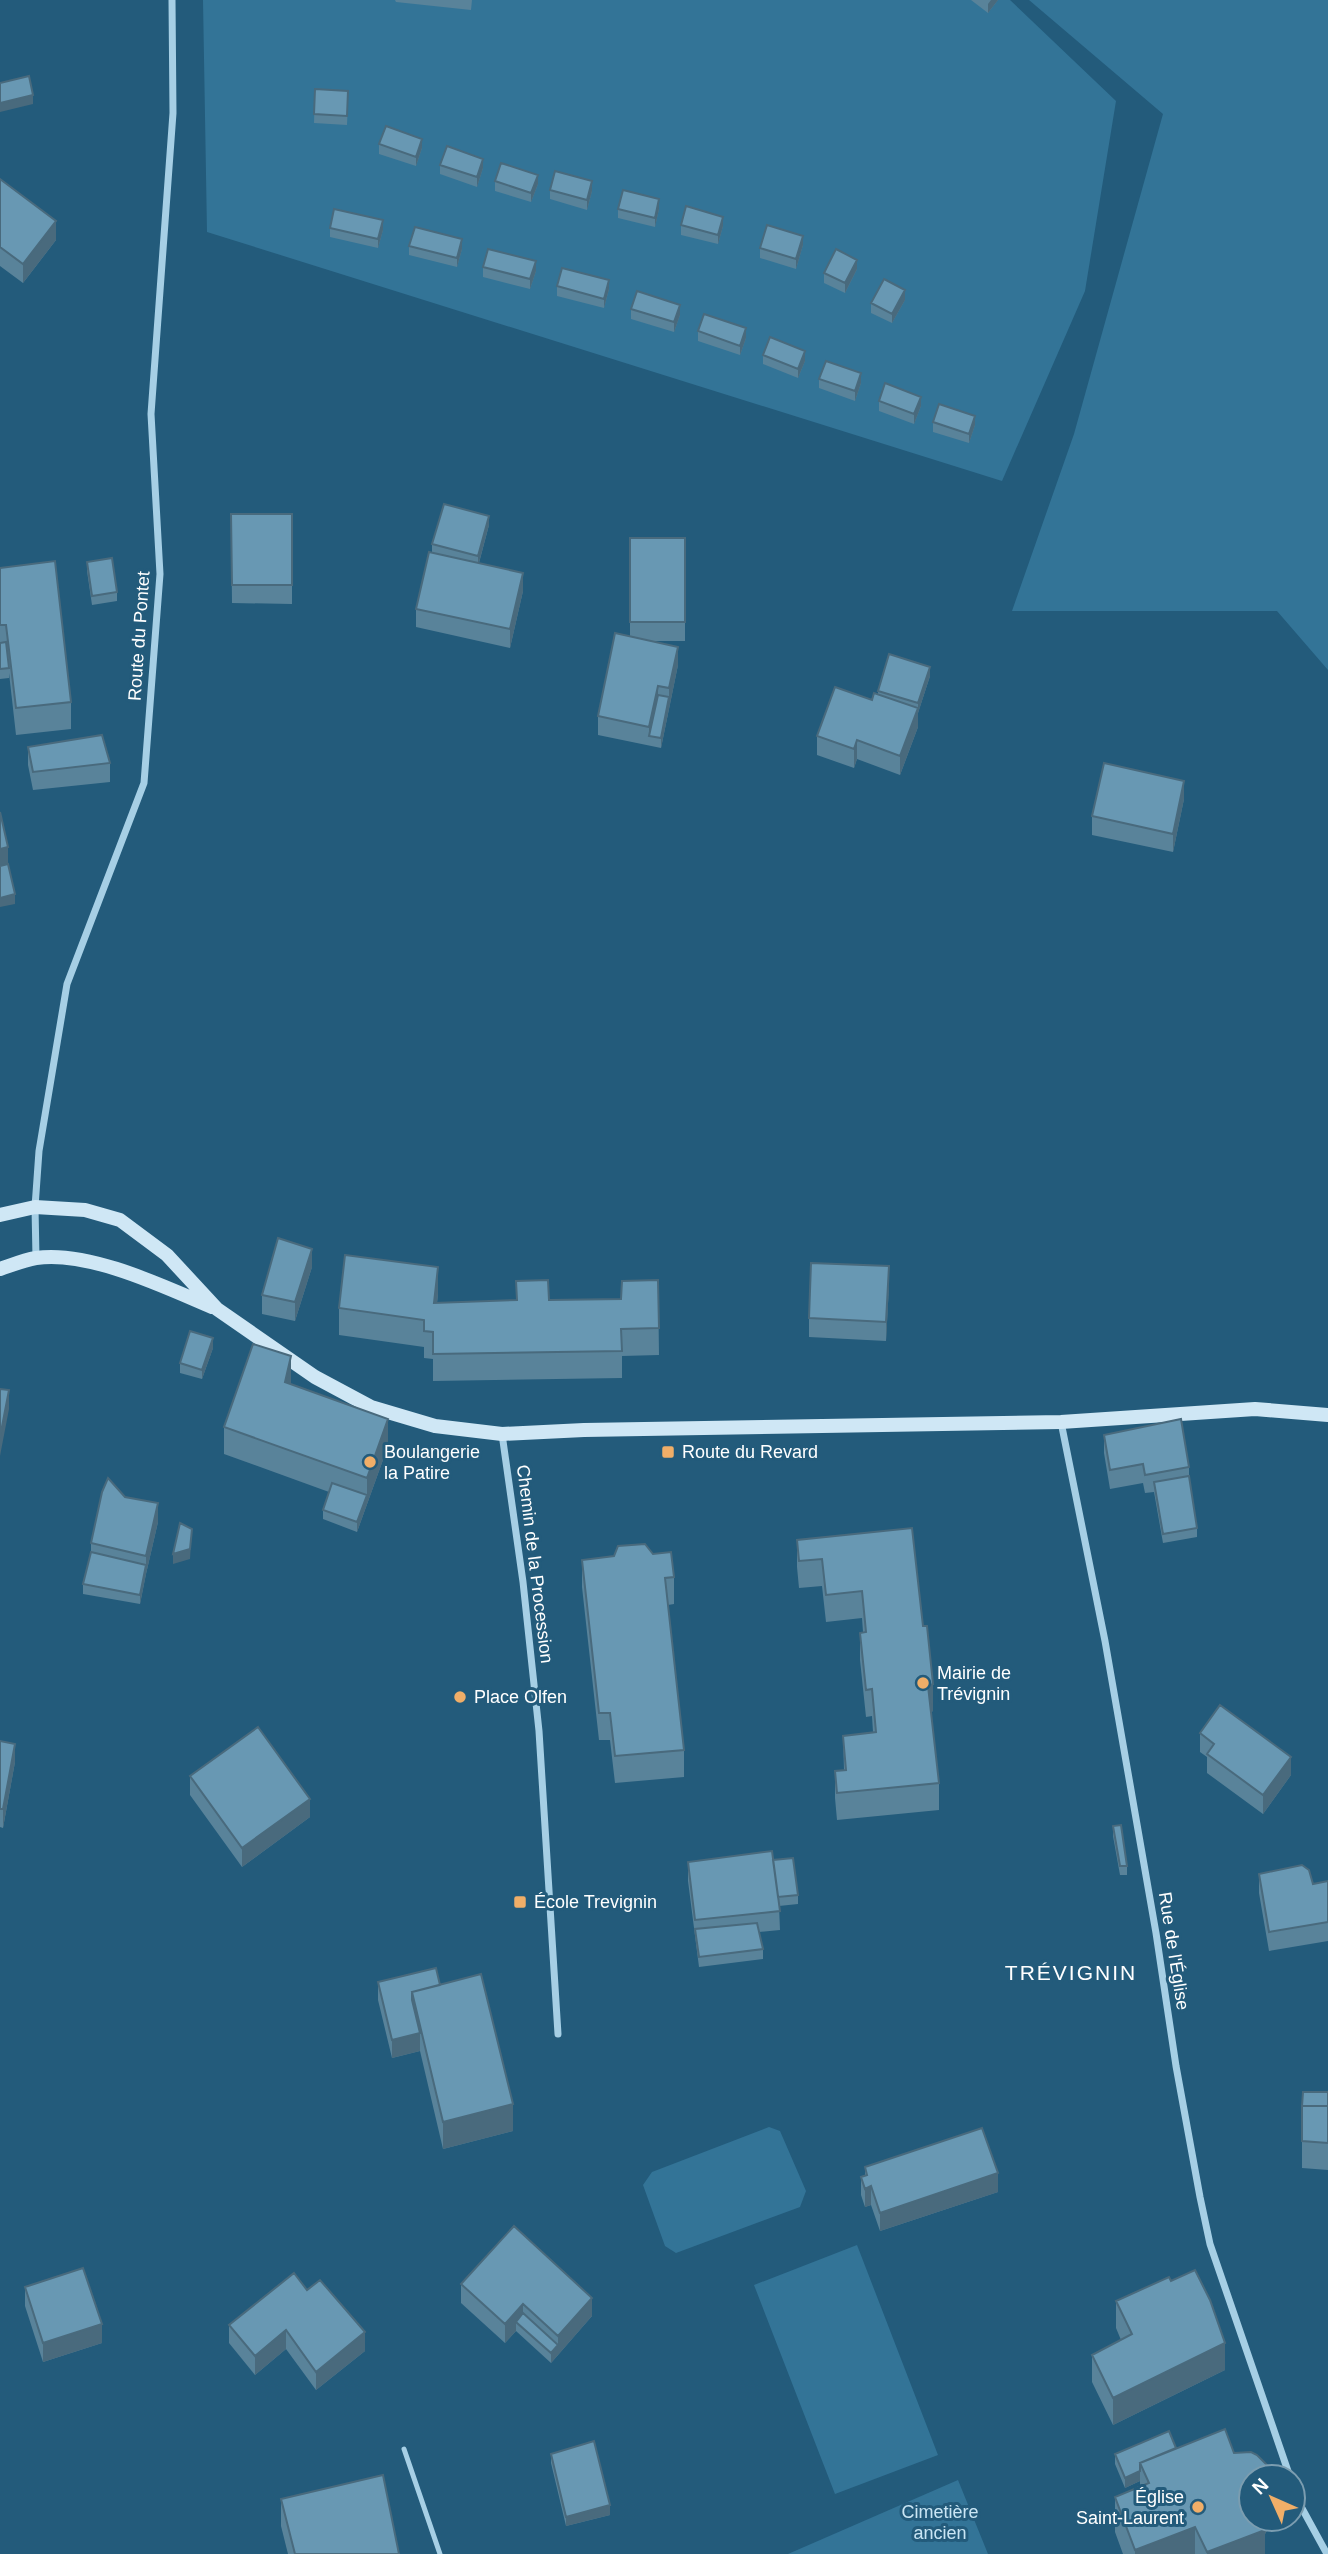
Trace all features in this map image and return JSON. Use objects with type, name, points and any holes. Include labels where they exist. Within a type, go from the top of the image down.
[{"type":"main road","points":[[0,1215],[36,1207],[85,1210],[120,1220],[167,1255],[217,1309]]},
{"type":"main road","points":[[0,1269],[36,1258],[59,1257],[96,1264],[152,1281],[217,1309],[315,1377],[371,1407],[435,1426],[502,1434],[584,1430],[1061,1422],[1255,1409],[1328,1415]]},
{"type":"street","name":"Route du Pontet","points":[[36,1258],[39,1151],[67,984],[144,783],[160,574],[151,414],[173,113],[172,0]]},
{"type":"street","name":"Rue de l'Église","points":[[1061,1422],[1105,1641],[1156,1933],[1176,2066],[1210,2244],[1285,2463]]},
{"type":"street","name":"Chemin de la Procession","points":[[502,1434],[523,1582],[539,1731],[558,2034]]},
{"type":"street","points":[[1307,2517],[1327,2554]]},
{"type":"lane","points":[[404,2449],[440,2554]]},
{"type":"green space","points":[[203,0],[1010,0],[1116,101],[1085,291],[1002,481],[207,232]]},
{"type":"green space","points":[[1029,0],[1328,0],[1328,670],[1277,611],[1012,611],[1074,434],[1163,114]]},
{"type":"green space","points":[[769,2127],[780,2131],[806,2191],[800,2207],[676,2253],[665,2246],[643,2185],[652,2172]]},
{"type":"green space","points":[[857,2245],[938,2455],[835,2494],[754,2285]]},
{"type":"green space","name":"Cimetière ancien","points":[[958,2480],[988,2554],[788,2554]]},
{"type":"building","points":[[29,76],[33,95],[0,103],[0,83]]},
{"type":"building","points":[[315,89],[348,91],[347,116],[314,114]]},
{"type":"building","points":[[386,126],[422,139],[416,157],[379,144]]},
{"type":"building","points":[[447,146],[483,159],[477,177],[440,165]]},
{"type":"building","points":[[501,163],[538,175],[531,193],[495,181]]},
{"type":"building","points":[[555,171],[592,181],[587,200],[550,190]]},
{"type":"building","points":[[0,179],[56,221],[23,264],[0,247]]},
{"type":"building","points":[[623,190],[659,199],[655,218],[618,209]]},
{"type":"building","points":[[686,206],[723,217],[718,235],[681,225]]},
{"type":"building","points":[[334,209],[383,220],[378,239],[330,228]]},
{"type":"building","points":[[767,225],[803,236],[796,259],[760,248]]},
{"type":"building","points":[[415,227],[462,239],[457,258],[409,246]]},
{"type":"building","points":[[488,249],[536,261],[530,279],[483,267]]},
{"type":"building","points":[[836,249],[857,260],[845,283],[824,273]]},
{"type":"building","points":[[562,268],[609,280],[604,299],[557,286]]},
{"type":"building","points":[[884,279],[905,290],[892,314],[871,303]]},
{"type":"building","points":[[637,291],[680,305],[674,322],[631,309]]},
{"type":"building","points":[[704,314],[746,328],[740,346],[698,331]]},
{"type":"building","points":[[770,337],[805,351],[798,369],[763,355]]},
{"type":"building","points":[[826,361],[861,373],[855,391],[819,379]]},
{"type":"building","points":[[885,383],[921,397],[914,414],[879,401]]},
{"type":"building","points":[[939,404],[975,416],[969,434],[933,422]]},
{"type":"building","points":[[444,504],[489,516],[478,556],[432,544]]},
{"type":"building","points":[[231,514],[292,514],[292,585],[232,585]]},
{"type":"building","points":[[630,538],[685,538],[685,622],[630,622]]},
{"type":"building","points":[[429,552],[523,573],[510,629],[416,609]]},
{"type":"building","points":[[112,558],[117,592],[92,596],[87,562]]},
{"type":"building","points":[[55,561],[71,702],[16,708],[6,625],[0,625],[0,568]]},
{"type":"building","points":[[615,633],[678,647],[669,688],[658,686],[649,727],[598,716]]},
{"type":"building","points":[[6,642],[9,668],[0,669],[0,643]]},
{"type":"building","points":[[889,654],[930,667],[918,703],[878,691]]},
{"type":"building","points":[[835,687],[872,700],[874,693],[918,708],[900,756],[857,740],[854,749],[817,736]]},
{"type":"building","points":[[658,695],[669,697],[661,738],[649,736]]},
{"type":"building","points":[[102,735],[110,763],[33,772],[28,747]]},
{"type":"building","points":[[1104,763],[1184,781],[1173,834],[1092,816]]},
{"type":"building","points":[[0,812],[8,847],[0,849]]},
{"type":"building","points":[[8,864],[15,894],[0,898],[0,866]]},
{"type":"building","points":[[278,1238],[312,1249],[295,1302],[262,1295]]},
{"type":"building","points":[[345,1255],[438,1267],[434,1303],[517,1300],[516,1281],[548,1280],[549,1300],[621,1299],[622,1281],[658,1280],[659,1328],[621,1329],[622,1351],[433,1354],[433,1332],[424,1331],[424,1320],[339,1308]]},
{"type":"building","points":[[811,1263],[889,1266],[886,1322],[809,1318]]},
{"type":"building","points":[[190,1331],[213,1338],[202,1370],[180,1363]]},
{"type":"building","points":[[253,1344],[291,1356],[285,1382],[388,1419],[367,1478],[224,1427]]},
{"type":"building","points":[[0,1389],[9,1390],[0,1437]]},
{"type":"building","points":[[1181,1419],[1189,1467],[1145,1475],[1143,1464],[1110,1470],[1104,1435]]},
{"type":"building","points":[[1189,1476],[1197,1528],[1163,1534],[1154,1482]]},
{"type":"building","points":[[108,1478],[125,1497],[158,1503],[146,1556],[91,1543],[102,1492]]},
{"type":"building","points":[[332,1483],[367,1495],[357,1522],[323,1510]]},
{"type":"building","points":[[180,1523],[192,1529],[190,1549],[173,1554]]},
{"type":"building","points":[[912,1528],[923,1626],[927,1626],[933,1684],[928,1686],[939,1783],[837,1793],[835,1771],[846,1770],[843,1736],[876,1732],[872,1689],[866,1690],[860,1633],[866,1632],[862,1591],[826,1595],[822,1559],[799,1561],[797,1540]]},
{"type":"building","points":[[645,1544],[653,1554],[671,1552],[674,1577],[665,1578],[684,1750],[615,1756],[610,1713],[599,1713],[582,1560],[614,1556],[618,1546]]},
{"type":"building","points":[[91,1552],[146,1565],[140,1595],[83,1584]]},
{"type":"building","points":[[1220,1705],[1291,1757],[1263,1795],[1207,1754],[1214,1744],[1200,1733]]},
{"type":"building","points":[[258,1727],[310,1799],[242,1848],[190,1776]]},
{"type":"building","points":[[0,1741],[15,1744],[3,1809],[0,1809]]},
{"type":"building","points":[[1121,1825],[1127,1866],[1120,1866],[1113,1826]]},
{"type":"building","points":[[772,1851],[780,1911],[695,1920],[688,1862]]},
{"type":"building","points":[[793,1858],[798,1895],[778,1897],[773,1860]]},
{"type":"building","points":[[1302,1865],[1309,1870],[1313,1884],[1328,1881],[1328,1922],[1269,1932],[1259,1874]]},
{"type":"building","points":[[757,1923],[763,1949],[699,1957],[695,1929]]},
{"type":"building","points":[[436,1968],[440,1985],[412,1992],[420,2033],[392,2040],[378,1982]]},
{"type":"building","points":[[481,1974],[513,2104],[443,2122],[412,1992]]},
{"type":"building","points":[[1303,2092],[1328,2092],[1328,2106],[1302,2106]]},
{"type":"building","points":[[1302,2106],[1328,2106],[1328,2143],[1302,2141]]},
{"type":"building","points":[[982,2128],[998,2173],[880,2213],[871,2186],[865,2189],[861,2177],[867,2175],[865,2167]]},
{"type":"building","points":[[514,2226],[592,2298],[558,2336],[523,2304],[505,2324],[461,2284]]},
{"type":"building","points":[[83,2268],[102,2324],[43,2343],[25,2287]]},
{"type":"building","points":[[1195,2270],[1210,2300],[1225,2343],[1113,2398],[1092,2355],[1132,2334],[1116,2301],[1169,2277],[1171,2281]]},
{"type":"building","points":[[294,2273],[307,2290],[320,2280],[365,2332],[316,2372],[286,2330],[255,2356],[229,2325]]},
{"type":"building","points":[[523,2313],[558,2345],[551,2353],[516,2322]]},
{"type":"building","points":[[1225,2429],[1234,2453],[1251,2452],[1265,2463],[1237,2463],[1237,2533],[1257,2533],[1207,2552],[1195,2527],[1135,2550],[1115,2497],[1149,2483],[1140,2463]]},
{"type":"building","points":[[1169,2431],[1176,2448],[1140,2463],[1140,2471],[1125,2478],[1115,2454]]},
{"type":"building","points":[[594,2441],[610,2505],[566,2517],[551,2454]]},
{"type":"building","points":[[383,2475],[399,2554],[295,2554],[281,2499]]},
{"type":"place","name":"Route du Revard","points":[[668,1452]]},
{"type":"place","name":"Boulangerie la Patire","points":[[370,1462]]},
{"type":"place","name":"Mairie de Trévignin","points":[[923,1683]]},
{"type":"place","name":"Place Olfen","points":[[460,1697]]},
{"type":"place","name":"École Trevignin","points":[[520,1902]]},
{"type":"place","name":"Église Saint-Laurent","points":[[1198,2507]]},
{"type":"district","name":"TRÉVIGNIN","points":[[1071,1973]]}]
